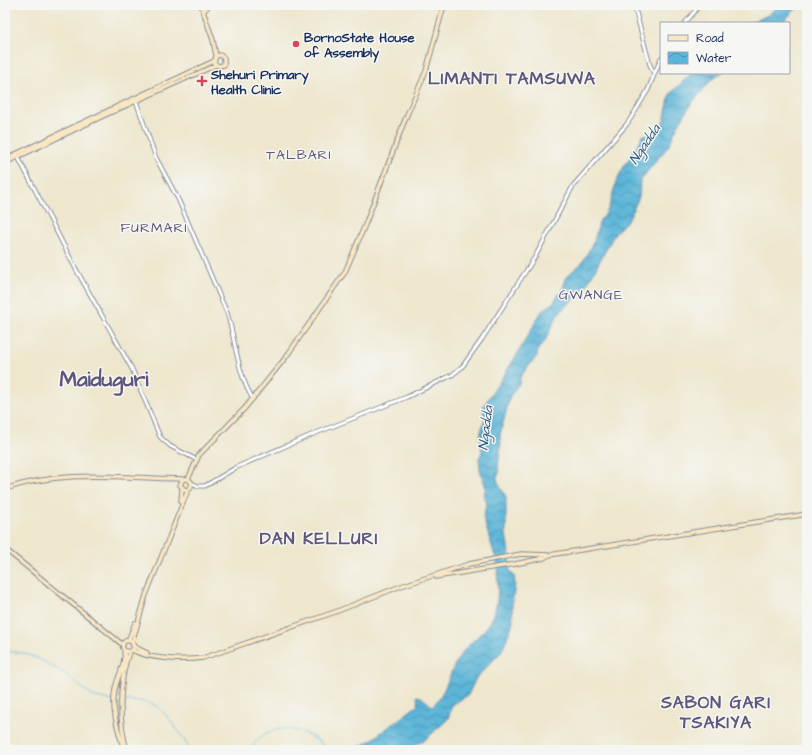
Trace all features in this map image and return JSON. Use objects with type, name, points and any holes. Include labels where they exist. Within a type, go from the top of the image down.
[{"type":"main road","points":[[5,159],[17,156],[216,65],[221,66],[225,64],[225,59],[218,56],[201,5]]},
{"type":"main road","points":[[203,12],[209,5]]},
{"type":"main road","points":[[181,505],[182,488],[180,485],[204,450],[253,399],[286,357],[345,272],[365,225],[406,117],[426,71],[444,5]]},
{"type":"main road","points":[[5,163],[214,61],[218,56]]},
{"type":"main road","points":[[214,61],[216,65]]},
{"type":"main road","points":[[5,489],[31,482],[77,475],[185,479],[192,484],[181,505],[138,617],[125,645],[124,663],[115,690],[114,707],[124,750]]},
{"type":"main road","points":[[182,488],[188,490]]},
{"type":"main road","points":[[429,578],[515,564],[549,556],[807,514]]},
{"type":"main road","points":[[5,549],[125,645],[154,655],[185,660],[203,658],[335,612],[401,586],[484,560],[513,555],[544,554],[549,556]]},
{"type":"main road","points":[[127,750],[122,729],[121,707],[138,617]]},
{"type":"main road","points":[[125,645],[132,648]]},
{"type":"street","points":[[634,5],[650,65],[654,74]]},
{"type":"street","points":[[686,22],[700,5]]},
{"type":"street","points":[[192,484],[205,486],[237,467],[407,397],[452,375],[462,366],[516,287],[540,248],[574,186],[630,120],[643,100],[660,60]]},
{"type":"street","points":[[136,101],[156,158],[178,199],[226,313],[233,332],[243,379],[253,399]]},
{"type":"street","points":[[17,156],[81,278],[132,370],[160,438],[170,446],[197,460]]},
{"type":"water","points":[[780,5],[800,5],[783,22],[753,22],[768,15]]},
{"type":"water","name":"Ngadda","points":[[691,74],[721,74],[712,79],[691,104],[676,129],[669,145],[643,177],[640,182],[639,197],[628,220],[615,233],[585,288],[558,314],[545,341],[538,349],[537,356],[520,377],[520,382],[510,396],[500,435],[501,443],[498,468],[499,473],[497,477],[498,483],[506,497],[506,534],[510,560],[509,569],[514,576],[515,584],[512,605],[513,622],[501,652],[476,678],[468,695],[452,705],[448,719],[425,740],[405,750],[353,750],[370,741],[418,705],[417,696],[421,697],[432,706],[441,695],[461,654],[492,620],[497,599],[497,572],[499,569],[483,517],[487,503],[483,495],[486,488],[480,470],[479,458],[482,452],[480,435],[485,419],[483,407],[515,358],[542,311],[552,304],[562,290],[567,276],[582,263],[594,241],[600,220],[606,213],[616,183],[625,165],[643,135],[649,135],[660,130],[665,117],[670,94]]},
{"type":"waterway","points":[[5,651],[24,653],[39,659],[64,673],[92,696],[113,701]]},
{"type":"waterway","points":[[122,701],[144,702],[156,706],[171,721],[191,750]]},
{"type":"waterway","points":[[249,750],[262,736],[279,729],[296,730],[304,733],[320,742],[327,748]]},
{"type":"place","name":"BornoState House of Assembly","points":[[296,44]]},
{"type":"place","name":"Shehuri Primary Health Clinic","points":[[202,81]]},
{"type":"district","name":"LIMANTI TAMSUWA","points":[[512,78]]},
{"type":"district","name":"TALBARI","points":[[299,154]]},
{"type":"district","name":"FURMARI","points":[[154,227]]},
{"type":"district","name":"GWANGE","points":[[591,294]]},
{"type":"district","name":"Maiduguri","points":[[104,379]]},
{"type":"district","name":"DAN KELLURI","points":[[319,538]]},
{"type":"district","name":"SABON GARI TSAKIYA","points":[[716,712]]}]
